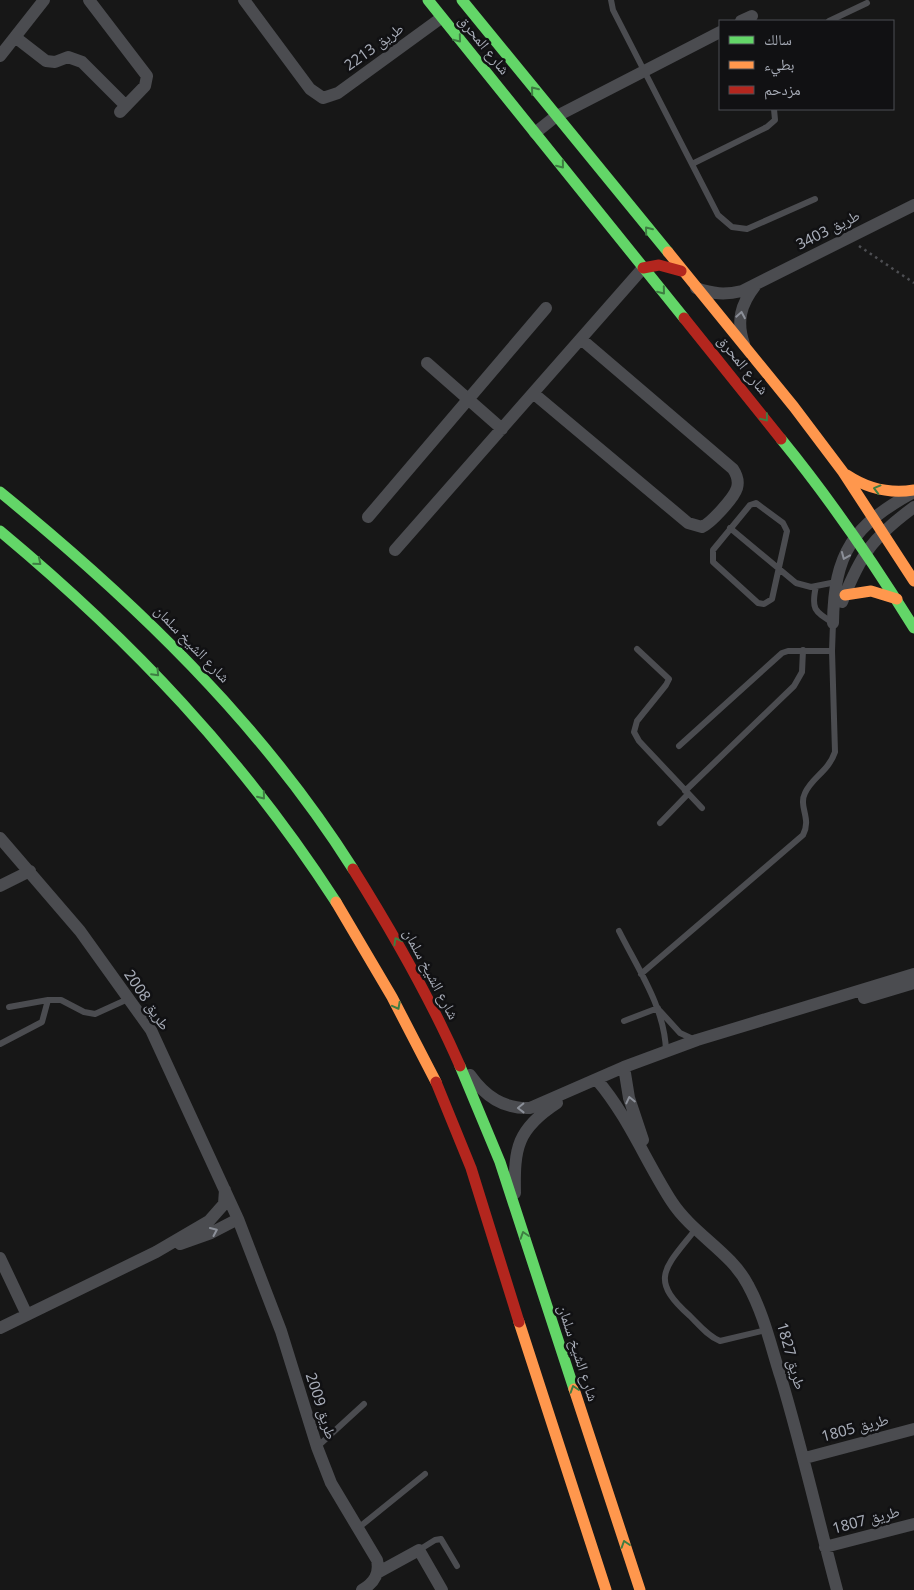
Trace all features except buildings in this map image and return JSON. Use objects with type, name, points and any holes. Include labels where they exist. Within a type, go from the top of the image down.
[{"type":"main road","name":"شارع المحرق","points":[[428,0],[819,485],[866,551],[914,628]]},
{"type":"main road","name":"شارع المحرق","points":[[462,0],[555,117],[746,349],[843,472],[914,581]]},
{"type":"main road","points":[[643,268],[659,265],[681,270]]},
{"type":"main road","points":[[843,472],[856,482],[871,488],[887,492],[914,491]]},
{"type":"main road","name":"شارع الشيخ سلمان","points":[[0,492],[82,558],[168,638],[211,684],[280,767],[328,832],[363,884],[404,954],[454,1050],[481,1113],[515,1206],[640,1590]]},
{"type":"main road","points":[[0,531],[77,595],[145,660],[208,729],[267,802],[316,870],[371,957],[415,1040],[458,1132],[606,1590]]},
{"type":"main road","points":[[845,595],[871,591],[897,599]]},
{"type":"street","points":[[0,56],[44,0]]},
{"type":"street","points":[[15,36],[46,61],[55,62],[68,57],[78,59],[123,109],[145,86],[147,76],[89,0]]},
{"type":"street","name":"طريق 2213","points":[[244,0],[310,89],[323,98],[338,93],[441,18]]},
{"type":"street","points":[[535,133],[555,117],[719,33]]},
{"type":"street","name":"طريق 3403","points":[[696,288],[711,294],[727,295],[742,291],[914,205]]},
{"type":"street","points":[[395,550],[643,268]]},
{"type":"street","points":[[746,349],[740,332],[740,315],[746,298],[756,284]]},
{"type":"street","points":[[368,518],[546,308]]},
{"type":"street","points":[[533,393],[688,523],[702,527],[710,522],[736,491],[738,480],[733,469],[581,339]]},
{"type":"street","points":[[427,363],[502,429]]},
{"type":"street","points":[[0,484],[27,512]]},
{"type":"street","points":[[834,623],[836,582],[843,558],[855,536],[873,518],[914,491]]},
{"type":"street","points":[[834,623],[853,572],[866,551],[882,532],[914,507]]},
{"type":"street","name":"طريق 2008","points":[[0,838],[80,931],[150,1030],[225,1190]]},
{"type":"street","points":[[0,886],[30,871]]},
{"type":"street","points":[[454,1050],[478,1086],[493,1099],[515,1109],[542,1104],[598,1082],[666,1051],[697,1040],[914,974]]},
{"type":"street","points":[[625,1070],[699,1045],[914,983]]},
{"type":"street","name":"طريق 1827","points":[[625,1070],[629,1098],[650,1164]]},
{"type":"street","points":[[515,1206],[514,1164],[517,1147],[524,1131],[536,1117],[598,1082]]},
{"type":"street","name":"طريق 1827","points":[[598,1082],[614,1104],[675,1206],[695,1230],[736,1266],[748,1285],[766,1330],[805,1458],[825,1547],[837,1590]]},
{"type":"street","points":[[0,1328],[156,1252],[215,1217],[224,1204],[225,1190]]},
{"type":"street","name":"طريق 2009","points":[[225,1190],[281,1331],[317,1447],[332,1484],[377,1560],[378,1573]]},
{"type":"street","points":[[156,1252],[212,1233],[238,1219]]},
{"type":"street","points":[[0,1258],[27,1315]]},
{"type":"street","name":"طريق 1805","points":[[805,1458],[914,1429]]},
{"type":"street","name":"طريق 1807","points":[[825,1547],[914,1524]]},
{"type":"street","points":[[362,1590],[369,1586],[378,1573],[420,1550],[442,1590]]},
{"type":"lane","points":[[610,0],[613,10],[718,215],[732,227],[747,229],[815,199]]},
{"type":"lane","points":[[831,20],[867,3]]},
{"type":"lane","points":[[692,164],[767,128],[775,120],[774,110]]},
{"type":"lane","points":[[756,503],[764,507],[783,524],[787,531],[778,569],[772,599],[764,604],[758,603],[713,562],[713,550],[750,505],[756,503]]},
{"type":"lane","points":[[730,528],[796,583],[816,586],[836,582]]},
{"type":"lane","points":[[640,974],[803,835],[807,820],[804,806],[806,791],[828,767],[834,752],[832,651],[834,623],[815,609],[813,601],[816,586]]},
{"type":"lane","points":[[637,649],[668,679],[666,686],[637,721],[634,732],[639,741],[702,808]]},
{"type":"lane","points":[[679,746],[782,653],[803,650],[832,651]]},
{"type":"lane","points":[[660,823],[687,793],[794,686],[802,672],[803,650]]},
{"type":"lane","points":[[619,930],[658,1008],[664,1029],[666,1051]]},
{"type":"lane","points":[[9,1007],[48,1000],[62,1000],[84,1012],[95,1014],[128,999]]},
{"type":"lane","points":[[0,1043],[42,1022],[48,1000]]},
{"type":"lane","points":[[658,1008],[680,1033],[697,1040]]},
{"type":"lane","points":[[624,1021],[658,1008]]},
{"type":"lane","points":[[695,1230],[670,1261],[663,1283],[668,1294],[720,1342],[766,1330]]},
{"type":"lane","points":[[317,1447],[364,1404]]},
{"type":"lane","points":[[358,1529],[425,1474]]},
{"type":"lane","points":[[420,1550],[435,1540],[441,1539],[457,1566]]},
{"type":"path","points":[[848,238],[914,282]]},
{"type":"traffic: fast","points":[[428,0],[684,318]]},
{"type":"traffic: fast","points":[[462,0],[668,252]]},
{"type":"traffic: fast","points":[[781,439],[850,531],[914,628]]},
{"type":"traffic: fast","points":[[0,492],[99,576],[192,666],[277,763],[317,815],[353,869]]},
{"type":"traffic: fast","points":[[0,531],[95,615],[140,658],[182,703],[262,798],[336,902]]},
{"type":"traffic: fast","points":[[460,1066],[500,1162],[574,1389]]},
{"type":"traffic: slow","points":[[668,252],[794,407],[843,472],[914,581]]},
{"type":"traffic: slow","points":[[847,475],[863,484],[887,491],[914,490]]},
{"type":"traffic: slow","points":[[845,595],[871,591],[897,599]]},
{"type":"traffic: slow","points":[[336,902],[392,997],[436,1082]]},
{"type":"traffic: slow","points":[[519,1322],[606,1590]]},
{"type":"traffic: slow","points":[[574,1389],[640,1590]]},
{"type":"traffic: jam","points":[[643,268],[659,265],[681,271]]},
{"type":"traffic: jam","points":[[684,318],[781,439]]},
{"type":"traffic: jam","points":[[353,869],[410,966],[460,1066]]},
{"type":"traffic: jam","points":[[436,1082],[471,1168],[519,1322]]}]
